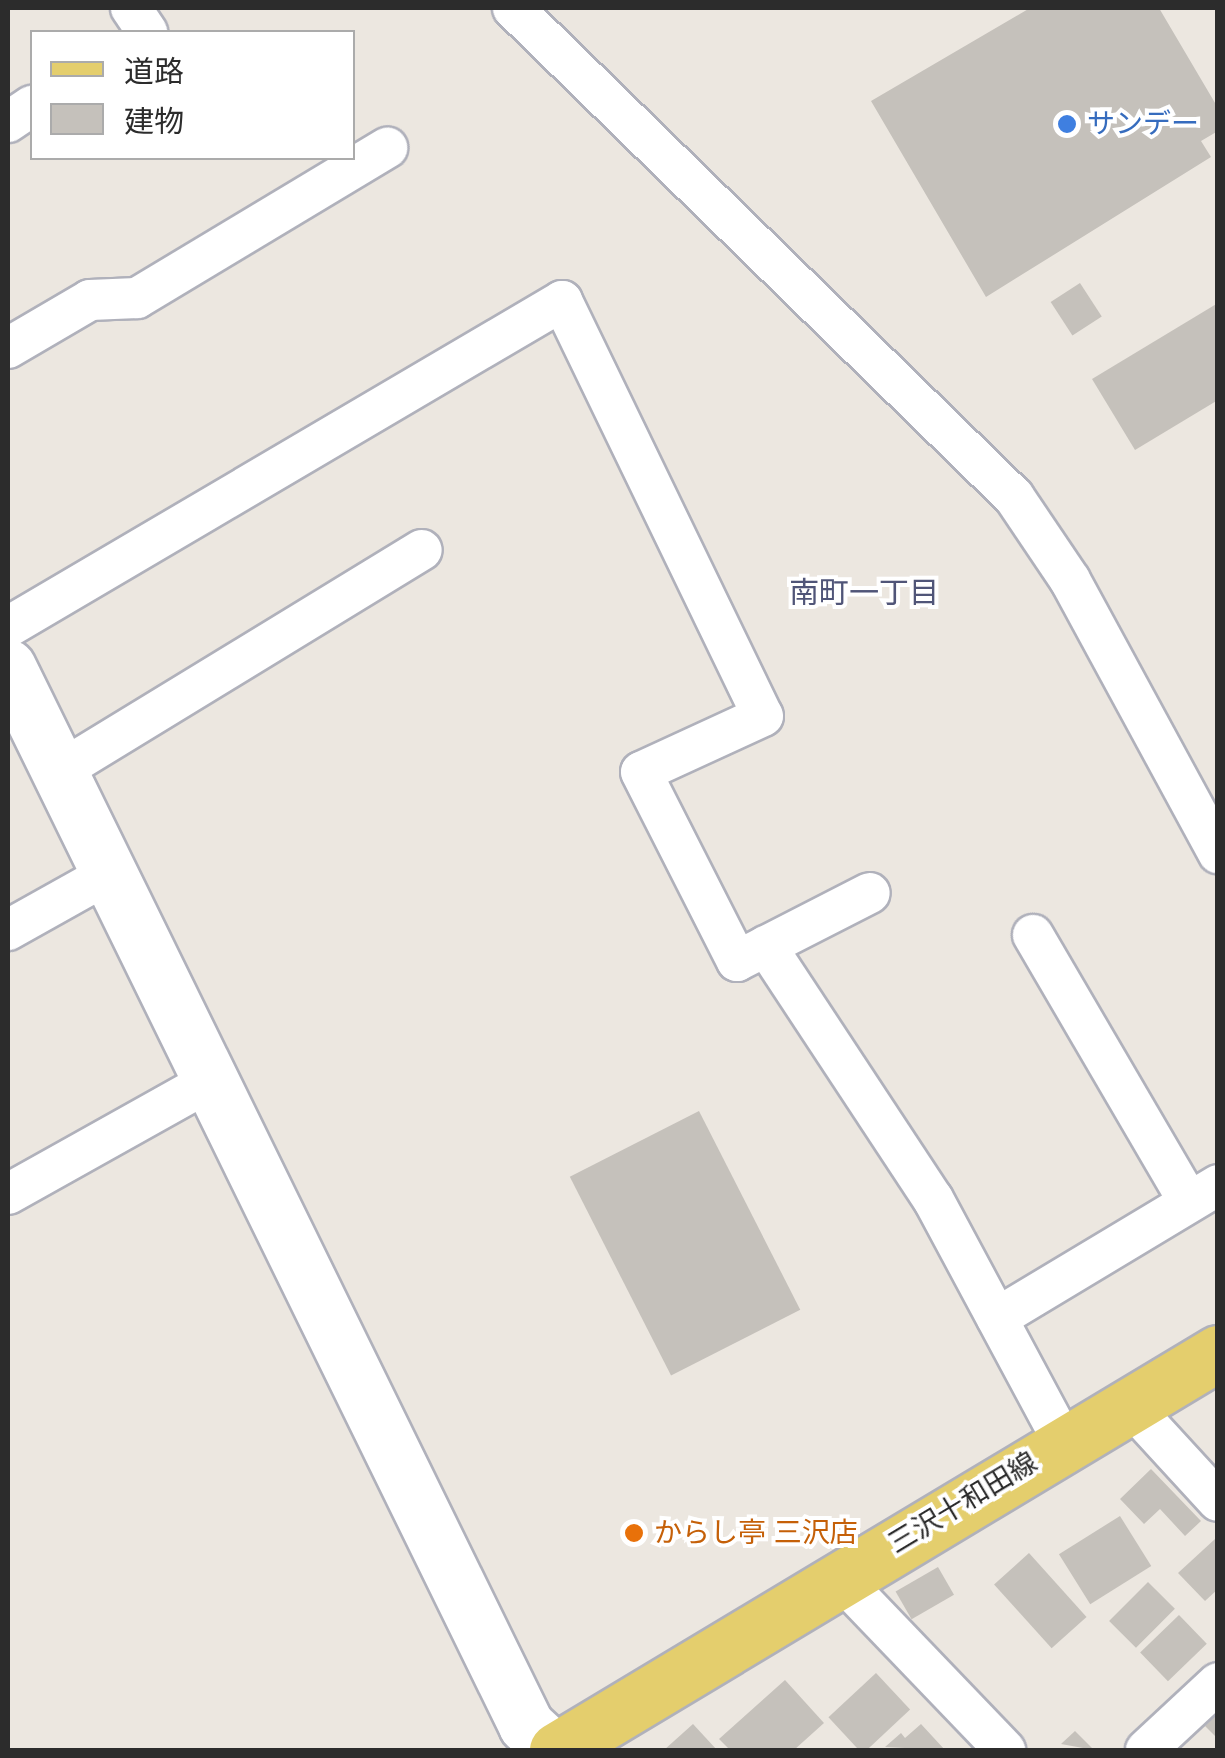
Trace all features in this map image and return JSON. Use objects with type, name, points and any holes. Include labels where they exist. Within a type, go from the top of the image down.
[{"type":"main road","name":"三沢十和田線","points":[[555,1750],[838,1577],[1218,1353]]},
{"type":"street","points":[[131,8],[146,30]]},
{"type":"street","points":[[513,8],[1014,497],[1070,580],[1218,852]]},
{"type":"street","points":[[8,122],[30,107]]},
{"type":"street","points":[[8,348],[90,300],[136,298],[388,148]]},
{"type":"street","points":[[8,628],[562,301],[763,716],[641,772],[737,960],[870,893]]},
{"type":"street","points":[[58,772],[420,550]]},
{"type":"street","points":[[13,694],[58,772],[526,1726],[555,1750]]},
{"type":"street","points":[[8,930],[108,874]]},
{"type":"street","points":[[997,1318],[1203,1193],[1033,934]]},
{"type":"street","points":[[766,946],[880,1112],[1064,1443]]},
{"type":"street","points":[[8,1194],[208,1082]]},
{"type":"street","points":[[1130,1405],[1218,1501]]},
{"type":"street","points":[[838,1577],[1006,1750]]},
{"type":"street","points":[[1146,1750],[1218,1683]]},
{"type":"building","points":[[1030,8],[1159,8],[1218,108],[1218,131],[1201,141],[1211,157],[986,297],[871,101]]},
{"type":"building","points":[[1080,283],[1102,317],[1072,336],[1051,302]]},
{"type":"building","points":[[1218,303],[1218,400],[1135,450],[1092,379]]},
{"type":"building","points":[[699,1111],[800,1310],[671,1376],[570,1177]]},
{"type":"building","points":[[1151,1469],[1201,1521],[1185,1536],[1160,1509],[1144,1524],[1120,1499]]},
{"type":"building","points":[[1120,1516],[1151,1566],[1090,1604],[1059,1554]]},
{"type":"building","points":[[1215,1539],[1218,1589],[1205,1601],[1178,1573]]},
{"type":"building","points":[[1029,1553],[1087,1617],[1052,1648],[994,1584]]},
{"type":"building","points":[[938,1567],[954,1595],[912,1619],[896,1592]]},
{"type":"building","points":[[1148,1582],[1175,1609],[1136,1648],[1109,1621]]},
{"type":"building","points":[[1179,1615],[1207,1644],[1168,1681],[1140,1653]]},
{"type":"building","points":[[876,1673],[910,1710],[867,1750],[859,1750],[828,1717]]},
{"type":"building","points":[[785,1680],[824,1723],[794,1750],[730,1750],[719,1739]]},
{"type":"building","points":[[1218,1713],[1218,1739],[1205,1726]]},
{"type":"building","points":[[693,1724],[717,1750],[664,1750]]},
{"type":"building","points":[[921,1724],[945,1750],[885,1747],[901,1733],[905,1738]]},
{"type":"building","points":[[1075,1731],[1094,1750],[1061,1744]]},
{"type":"place","name":"サンデー","points":[[1067,124]]},
{"type":"place","name":"からし亭 三沢店","points":[[634,1533]]},
{"type":"district","name":"南町一丁目","points":[[864,593]]}]
